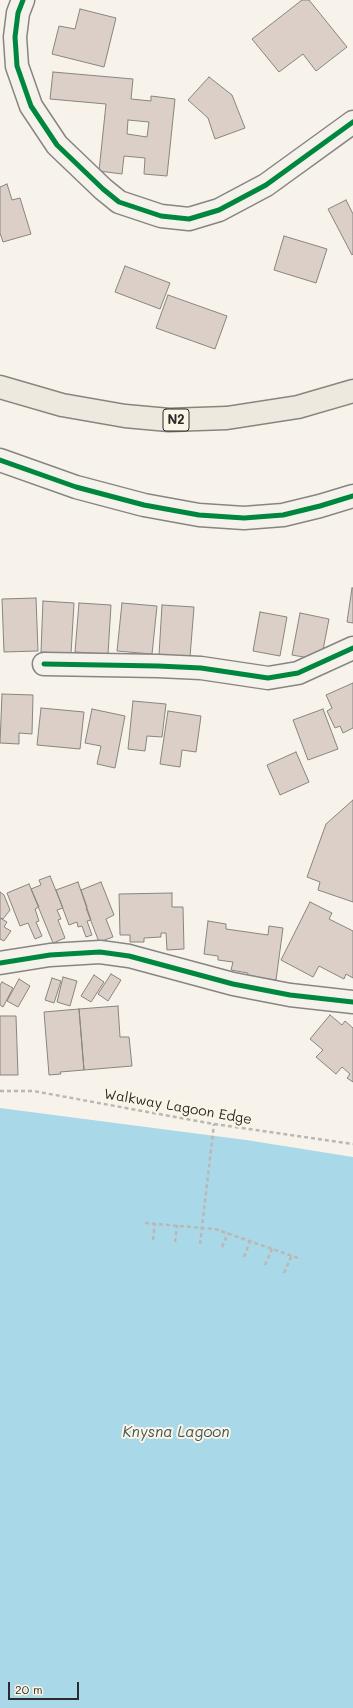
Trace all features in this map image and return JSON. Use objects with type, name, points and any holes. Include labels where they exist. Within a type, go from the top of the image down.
[{"type":"highway","name":"N2","points":[[0,387],[62,405],[125,416],[169,420],[227,418],[298,407],[353,391]]},
{"type":"street","points":[[23,0],[18,13],[16,31],[17,66],[31,106],[57,145],[103,189],[119,202],[162,216],[189,219],[219,210],[266,185],[353,122]]},
{"type":"street","points":[[0,460],[76,486],[144,505],[199,515],[244,518],[283,515],[353,496]]},
{"type":"street","points":[[44,664],[201,668],[268,678],[298,673],[353,648]]},
{"type":"street","points":[[0,963],[50,955],[100,952],[129,956],[240,985],[290,995],[353,1002]]},
{"type":"path","points":[[200,1244],[214,1124]]},
{"type":"path","points":[[146,1223],[215,1229],[301,1258]]},
{"type":"path","points":[[153,1240],[155,1223]]},
{"type":"path","points":[[175,1242],[177,1225]]},
{"type":"path","points":[[222,1248],[228,1233]]},
{"type":"path","points":[[244,1257],[250,1241]]},
{"type":"path","points":[[265,1266],[272,1248]]},
{"type":"path","points":[[284,1273],[292,1255]]},
{"type":"water","name":"Knysna Lagoon","points":[[0,1108],[246,1140],[353,1157],[353,1708],[0,1708]]},
{"type":"building","points":[[302,0],[309,0],[347,47],[316,71],[303,54],[279,72],[252,39]]},
{"type":"building","points":[[80,9],[116,18],[104,67],[52,54],[59,26],[75,29]]},
{"type":"building","points":[[53,72],[133,79],[131,99],[151,101],[151,96],[175,99],[167,176],[144,174],[145,158],[124,156],[122,174],[99,171],[106,104],[50,99]],"holes":[[[128,120],[149,122],[147,137],[127,134]]]},
{"type":"building","points":[[209,77],[232,95],[245,128],[215,139],[208,118],[188,100]]},
{"type":"building","points":[[7,184],[12,200],[20,198],[31,234],[3,242],[0,233],[0,187]]},
{"type":"building","points":[[346,200],[353,214],[352,255],[328,209]]},
{"type":"building","points":[[284,236],[327,249],[316,283],[274,270]]},
{"type":"building","points":[[125,266],[170,283],[160,309],[115,292]]},
{"type":"building","points":[[168,295],[227,316],[215,349],[156,328]]},
{"type":"building","points":[[353,588],[353,623],[347,622]]},
{"type":"building","points":[[36,598],[38,651],[4,652],[2,599]]},
{"type":"building","points":[[43,601],[74,603],[71,654],[41,652]]},
{"type":"building","points":[[79,603],[111,605],[108,654],[75,652]]},
{"type":"building","points":[[122,603],[157,606],[152,654],[117,651]]},
{"type":"building","points":[[162,605],[194,607],[190,657],[159,655]]},
{"type":"building","points":[[260,612],[287,617],[280,656],[253,651]]},
{"type":"building","points":[[300,613],[329,619],[321,660],[292,655]]},
{"type":"building","points":[[353,683],[353,728],[343,733],[340,726],[335,728],[327,711],[332,708],[326,695]]},
{"type":"building","points":[[2,694],[33,695],[32,734],[19,733],[19,744],[0,743]]},
{"type":"building","points":[[133,701],[166,704],[162,737],[147,736],[145,751],[128,749]]},
{"type":"building","points":[[41,708],[84,712],[80,749],[37,745]]},
{"type":"building","points":[[92,709],[125,716],[115,768],[97,764],[101,746],[85,743]]},
{"type":"building","points":[[323,709],[338,749],[308,760],[293,720]]},
{"type":"building","points":[[168,711],[201,716],[196,752],[182,750],[180,767],[160,764]]},
{"type":"building","points":[[296,752],[309,782],[280,795],[267,765]]},
{"type":"building","points":[[353,800],[353,902],[318,890],[320,882],[307,877],[326,824]]},
{"type":"building","points":[[50,876],[63,908],[57,910],[61,919],[58,920],[65,938],[53,943],[31,889],[41,885],[39,880]]},
{"type":"building","points":[[78,882],[91,920],[87,921],[92,935],[86,937],[82,926],[78,927],[77,922],[69,925],[56,890]]},
{"type":"building","points":[[101,882],[114,915],[106,919],[113,937],[99,942],[81,890]]},
{"type":"building","points":[[29,884],[39,907],[35,909],[39,921],[36,922],[42,936],[35,939],[28,923],[20,926],[7,893]]},
{"type":"building","points":[[0,892],[4,895],[10,910],[3,919],[0,918]]},
{"type":"building","points":[[172,893],[172,907],[183,907],[184,949],[167,950],[166,933],[161,933],[161,937],[144,938],[144,942],[130,942],[130,935],[120,935],[119,894]]},
{"type":"building","points":[[310,902],[332,913],[329,919],[353,931],[353,978],[346,974],[344,979],[319,966],[313,977],[281,960]]},
{"type":"building","points":[[0,918],[7,922],[4,927],[11,931],[4,941],[0,939]]},
{"type":"building","points":[[208,921],[226,924],[226,929],[268,935],[269,926],[283,928],[276,980],[247,976],[248,973],[231,970],[233,962],[218,960],[218,956],[204,954]]},
{"type":"building","points":[[111,974],[121,980],[108,1001],[98,994]]},
{"type":"building","points":[[94,975],[104,982],[91,1002],[81,996]]},
{"type":"building","points":[[63,977],[77,981],[70,1006],[57,1002]]},
{"type":"building","points":[[52,978],[61,981],[54,1003],[45,1000]]},
{"type":"building","points":[[19,979],[30,986],[18,1007],[7,1001]]},
{"type":"building","points":[[2,982],[13,988],[3,1007],[0,1005],[0,985]]},
{"type":"building","points":[[118,1006],[120,1037],[129,1037],[132,1066],[84,1070],[79,1009]]},
{"type":"building","points":[[79,1009],[84,1070],[60,1072],[61,1074],[49,1075],[44,1012]]},
{"type":"building","points":[[330,1015],[342,1025],[345,1021],[353,1028],[353,1082],[347,1078],[350,1074],[342,1067],[336,1074],[316,1057],[323,1050],[310,1039]]},
{"type":"building","points":[[0,1016],[16,1016],[18,1075],[0,1075]]},
{"type":"cycle path","points":[[23,0],[18,13],[15,37],[17,66],[31,106],[57,145],[103,189],[119,202],[161,216],[189,219],[219,210],[266,185],[353,122]]},
{"type":"cycle path","points":[[0,460],[76,487],[144,505],[199,515],[244,518],[283,515],[353,496]]},
{"type":"cycle path","points":[[44,664],[201,668],[268,678],[298,673],[353,648]]},
{"type":"cycle path","points":[[0,963],[50,955],[100,952],[129,956],[233,984],[290,995],[353,1002]]}]
